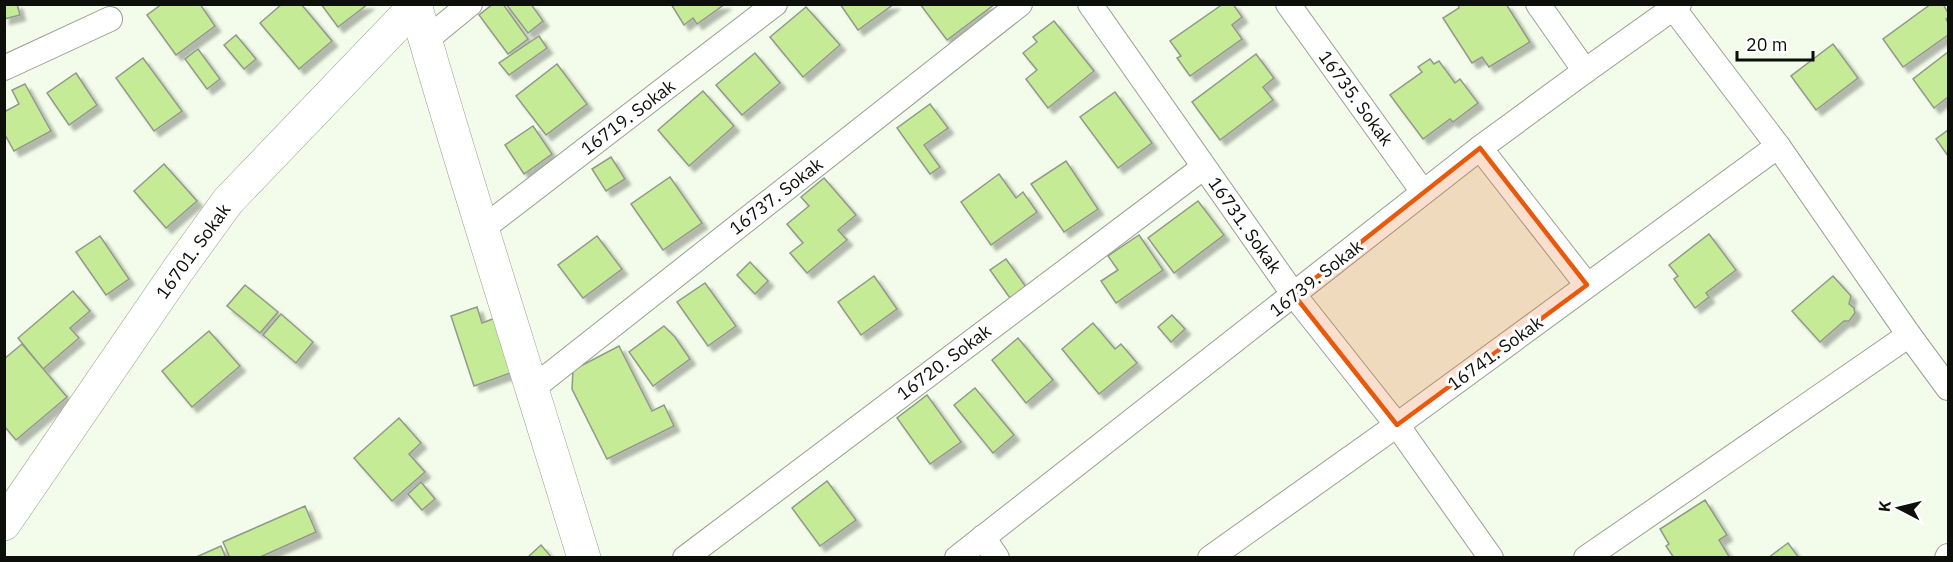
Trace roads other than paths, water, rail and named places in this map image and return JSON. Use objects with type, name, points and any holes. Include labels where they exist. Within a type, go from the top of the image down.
[{"type":"street","points":[[426,40],[470,4]]},
{"type":"street","name":"16719. Sokak","points":[[482,229],[775,4]]},
{"type":"street","name":"16737. Sokak","points":[[532,388],[1020,4]]},
{"type":"street","name":"16731. Sokak","points":[[1090,4],[1294,295],[1397,425],[1491,558]]},
{"type":"street","name":"16735. Sokak","points":[[1288,4],[1423,192]]},
{"type":"street","points":[[1538,4],[1585,71]]},
{"type":"street","points":[[415,5],[584,558]]},
{"type":"street","name":"16701. Sokak","points":[[4,524],[228,201],[415,5]]},
{"type":"street","points":[[1677,7],[1948,388]]},
{"type":"street","name":"16739. Sokak","points":[[957,558],[1480,148],[1677,7]]},
{"type":"street","points":[[4,68],[110,20]]},
{"type":"street","name":"16741. Sokak","points":[[1210,558],[1397,425],[1778,146]]},
{"type":"street","points":[[1480,148],[1587,285]]},
{"type":"street","name":"16720. Sokak","points":[[685,558],[1204,167]]},
{"type":"street","points":[[1586,558],[1909,335]]},
{"type":"street","points":[[983,537],[996,558]]}]
